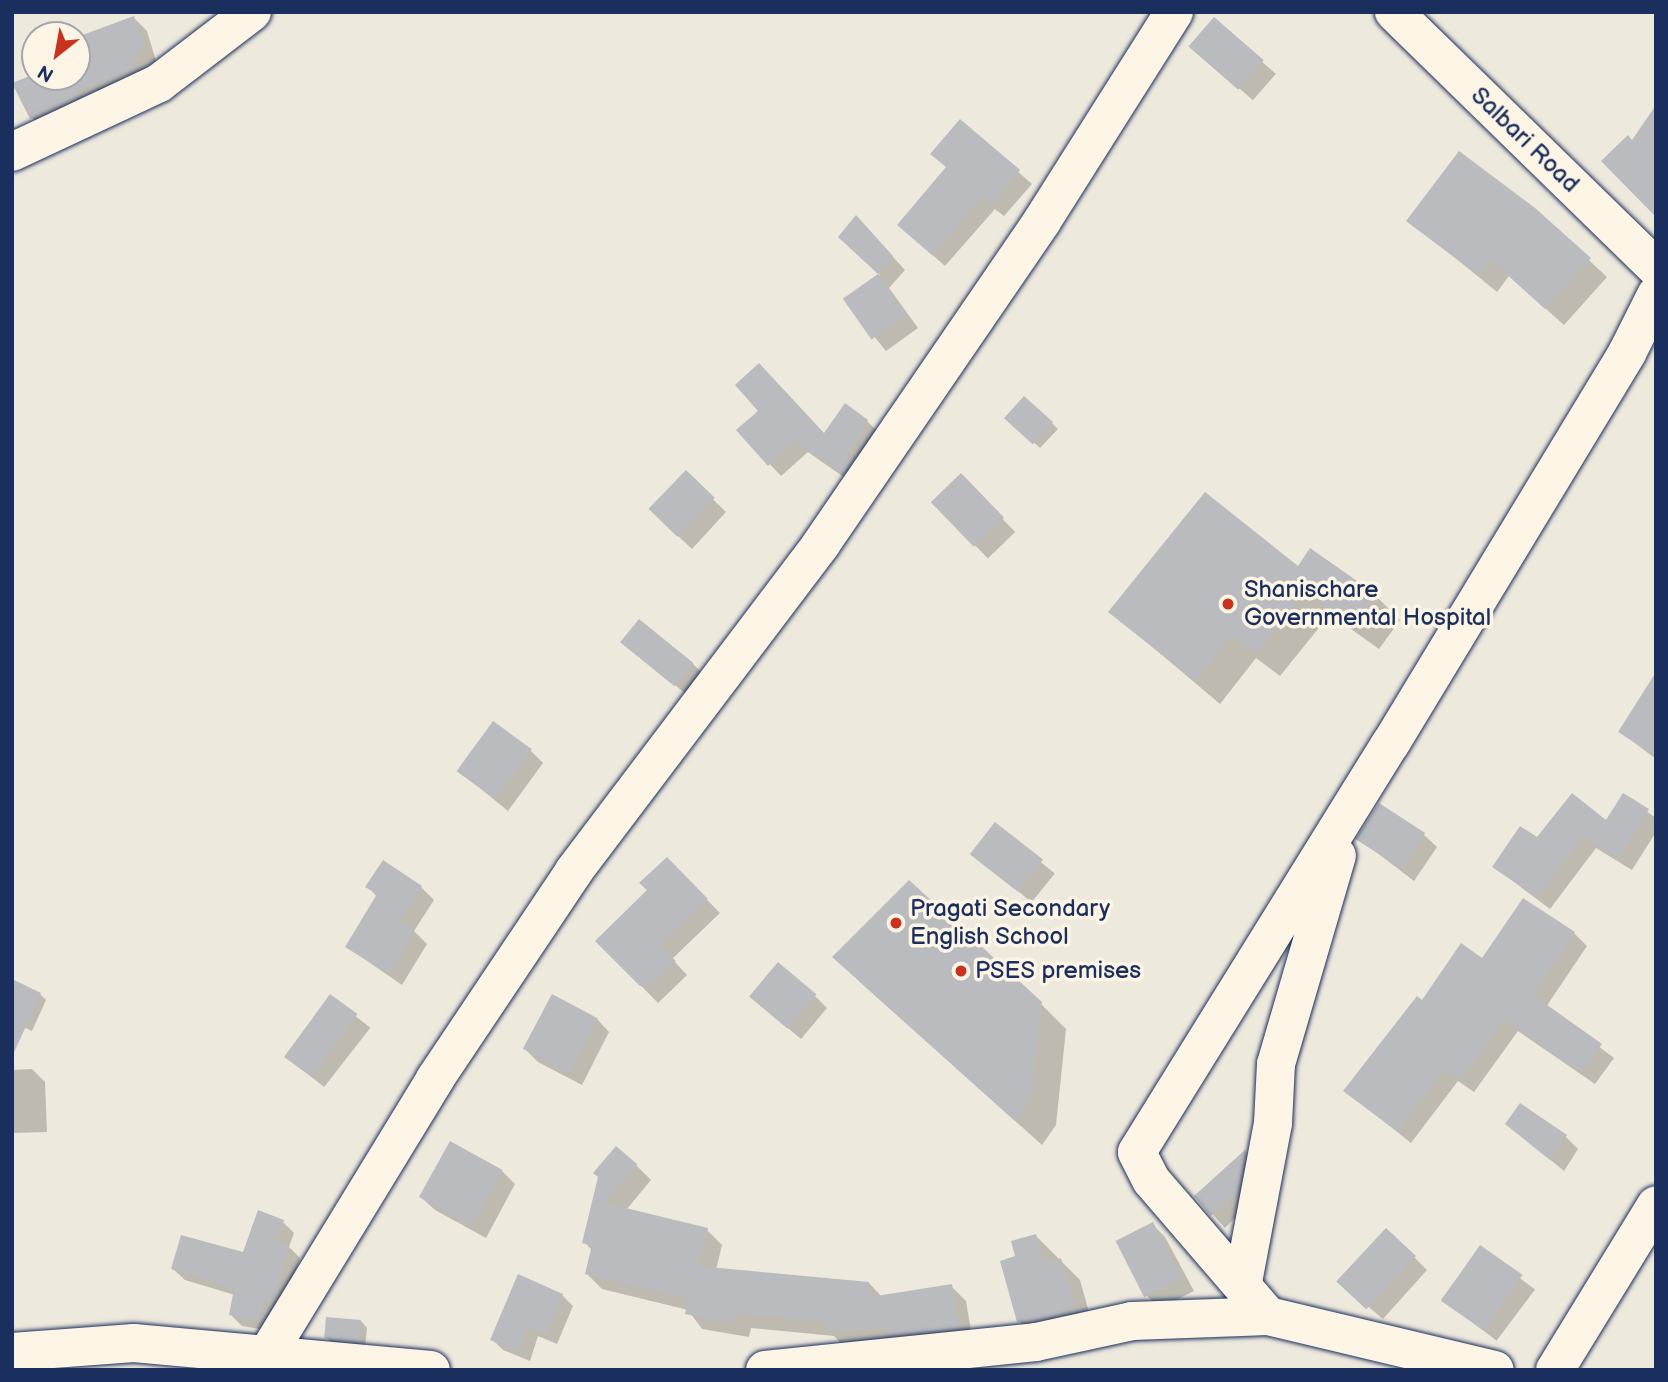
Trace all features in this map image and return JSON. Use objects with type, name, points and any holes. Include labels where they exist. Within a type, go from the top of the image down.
[{"type":"street","points":[[12,152],[159,83],[252,12]]},
{"type":"street","points":[[268,1353],[435,1079],[567,883],[821,544],[1042,221],[1174,12]]},
{"type":"street","name":"Salbari Road","points":[[1394,12],[1656,268]]},
{"type":"street","points":[[1268,1316],[1243,1282],[1151,1180],[1137,1152],[1351,807],[1627,352],[1656,295]]},
{"type":"street","points":[[1243,1282],[1273,1123],[1276,1064],[1351,807]]},
{"type":"street","points":[[1555,1370],[1656,1205]]},
{"type":"street","points":[[765,1370],[1036,1342],[1132,1321],[1268,1316],[1495,1370]]},
{"type":"street","points":[[12,1352],[134,1343],[268,1353],[431,1370]]},
{"type":"building","points":[[134,16],[145,47],[133,56],[134,68],[91,85],[91,32]]},
{"type":"building","points":[[1214,17],[1264,60],[1238,90],[1188,46]]},
{"type":"building","points":[[21,79],[21,91],[77,91],[75,92],[78,97],[30,119],[12,83]]},
{"type":"building","points":[[1656,105],[1656,217],[1601,161],[1628,135],[1632,140]]},
{"type":"building","points":[[960,119],[1020,170],[991,205],[982,197],[932,255],[897,225],[946,167],[930,154]]},
{"type":"building","points":[[1459,151],[1535,208],[1591,258],[1545,309],[1491,260],[1479,276],[1406,221]]},
{"type":"building","points":[[856,215],[893,256],[878,274],[838,237]]},
{"type":"building","points":[[878,274],[907,315],[871,340],[843,299]]},
{"type":"building","points":[[759,363],[824,433],[845,403],[868,420],[845,458],[850,463],[842,474],[795,441],[768,466],[736,430],[758,411],[735,385]]},
{"type":"building","points":[[1024,396],[1053,422],[1033,444],[1004,418]]},
{"type":"building","points":[[686,470],[715,498],[677,537],[648,509]]},
{"type":"building","points":[[961,473],[1004,518],[974,547],[931,502]]},
{"type":"building","points":[[1205,492],[1298,566],[1310,548],[1377,595],[1355,627],[1306,592],[1256,654],[1232,635],[1195,681],[1108,612]]},
{"type":"building","points":[[639,619],[693,663],[675,686],[620,642]]},
{"type":"building","points":[[1656,672],[1656,756],[1618,732]]},
{"type":"building","points":[[493,721],[532,749],[495,799],[457,771]]},
{"type":"building","points":[[1572,793],[1606,820],[1623,793],[1649,809],[1618,859],[1583,836],[1537,897],[1492,867],[1520,826],[1537,837]]},
{"type":"building","points":[[1379,803],[1425,833],[1402,869],[1356,839]]},
{"type":"building","points":[[995,822],[1043,860],[1018,892],[970,854]]},
{"type":"building","points":[[667,857],[708,899],[660,946],[676,961],[650,986],[640,986],[595,941],[647,890],[639,883]]},
{"type":"building","points":[[383,860],[422,886],[400,920],[415,929],[389,974],[345,947],[377,894],[365,887]]},
{"type":"building","points":[[909,880],[1042,1002],[1031,1099],[1015,1121],[832,957]]},
{"type":"building","points":[[1523,898],[1575,932],[1533,995],[1602,1044],[1581,1073],[1504,1019],[1460,1081],[1444,1070],[1398,1132],[1343,1091],[1417,996],[1422,1000],[1461,943],[1482,958]]},
{"type":"building","points":[[778,962],[816,994],[787,1029],[749,996]]},
{"type":"building","points":[[12,979],[41,993],[12,1057]]},
{"type":"building","points":[[330,994],[358,1014],[312,1077],[284,1057]]},
{"type":"building","points":[[552,994],[598,1018],[569,1073],[523,1049]]},
{"type":"building","points":[[1520,1103],[1567,1135],[1550,1160],[1505,1124]]},
{"type":"building","points":[[450,1141],[502,1170],[471,1226],[419,1197]]},
{"type":"building","points":[[616,1146],[637,1164],[605,1203],[708,1228],[698,1266],[869,1282],[870,1297],[952,1284],[959,1328],[887,1335],[886,1328],[827,1331],[826,1322],[736,1313],[734,1323],[685,1314],[688,1299],[585,1274],[592,1245],[582,1243],[598,1177],[593,1173]]},
{"type":"building","points":[[1246,1149],[1239,1188],[1211,1216],[1194,1196]]},
{"type":"building","points":[[258,1210],[284,1220],[276,1241],[289,1245],[273,1301],[264,1298],[260,1321],[229,1315],[234,1289],[171,1269],[181,1235],[243,1252]]},
{"type":"building","points":[[1153,1222],[1182,1278],[1144,1297],[1116,1241]]},
{"type":"building","points":[[1386,1228],[1416,1256],[1366,1309],[1336,1281]]},
{"type":"building","points":[[1036,1234],[1045,1263],[1061,1258],[1076,1311],[1017,1322],[1000,1261],[1015,1256],[1011,1241]]},
{"type":"building","points":[[1480,1245],[1523,1275],[1484,1331],[1441,1301]]},
{"type":"building","points":[[518,1274],[563,1294],[546,1335],[527,1326],[519,1352],[490,1340]]},
{"type":"building","points":[[326,1317],[361,1320],[359,1341],[324,1338]]},
{"type":"place","name":"Shanischare Governmental Hospital","points":[[1228,604]]},
{"type":"place","name":"Pragati Secondary English School","points":[[896,923]]},
{"type":"place","name":"PSES premises","points":[[961,971]]}]
